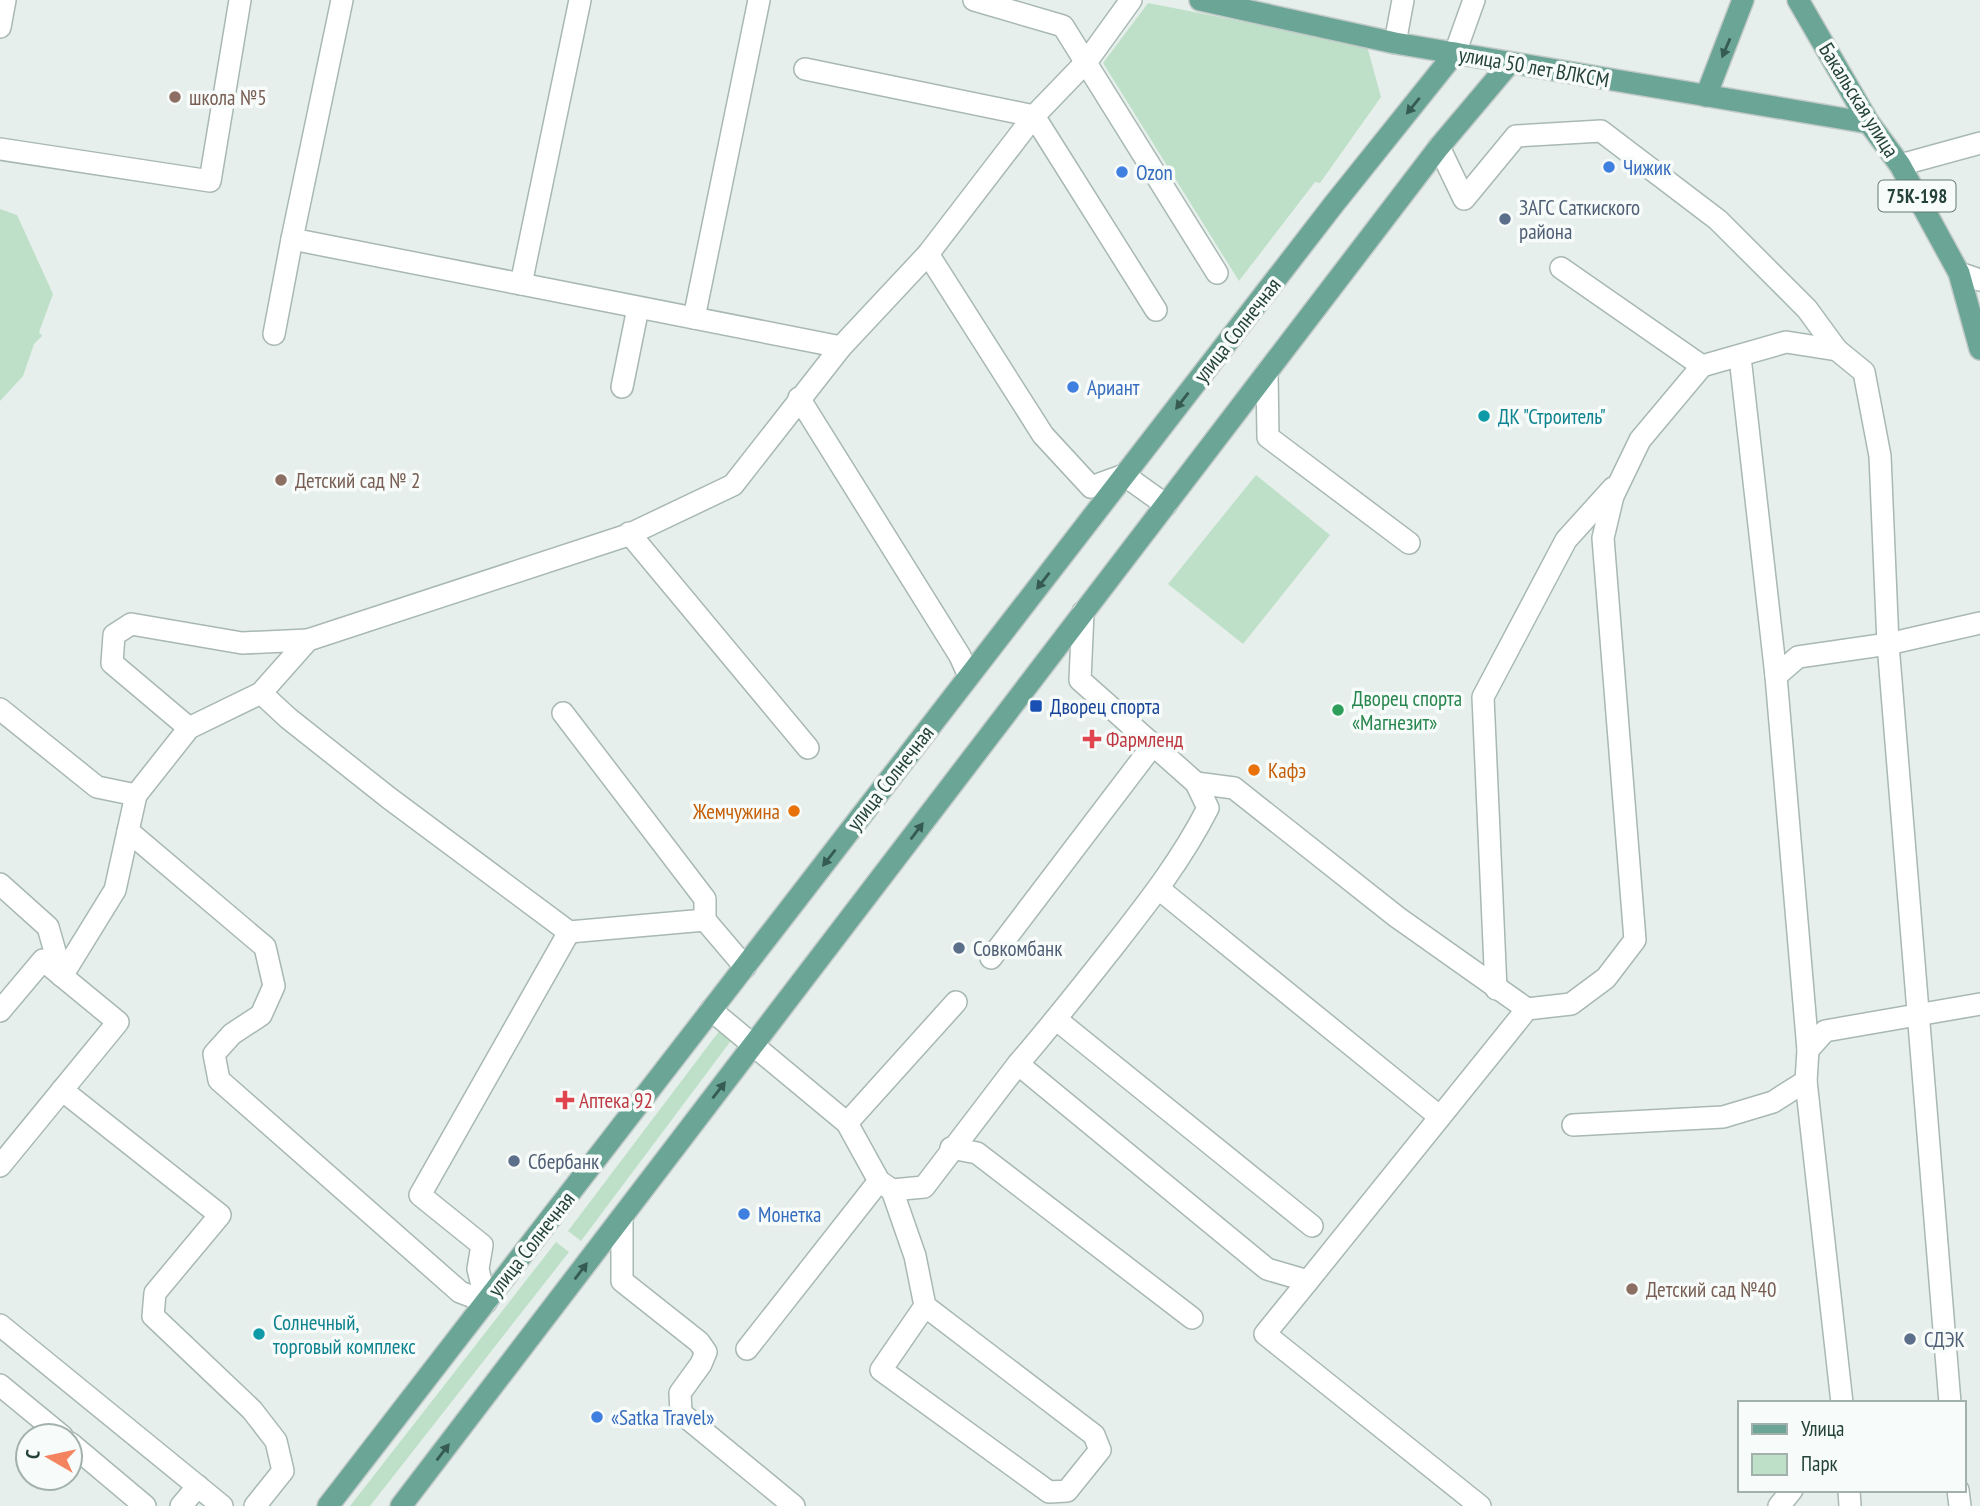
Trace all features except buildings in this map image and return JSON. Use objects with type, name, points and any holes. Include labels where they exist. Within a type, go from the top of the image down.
[{"type":"main road","name":"улица 50 лет ВЛКСМ","points":[[1200,0],[1395,43],[1509,64],[1869,123]]},
{"type":"main road","points":[[1706,96],[1744,0]]},
{"type":"main road","name":"Бакальская улица","points":[[1798,0],[1869,123],[1900,165],[1959,274]]},
{"type":"main road","name":"улица Солнечная","points":[[328,1506],[1124,475],[1455,53]]},
{"type":"main road","points":[[401,1506],[1438,147],[1509,64]]},
{"type":"main road","name":"75К-198","points":[[1959,274],[1980,349]]},
{"type":"street","points":[[0,27],[5,0]]},
{"type":"street","points":[[0,149],[210,181],[240,0]]},
{"type":"street","points":[[274,334],[342,0]]},
{"type":"street","points":[[521,284],[580,0]]},
{"type":"street","points":[[694,318],[759,0]]},
{"type":"street","points":[[974,0],[1063,26],[1217,273]]},
{"type":"street","points":[[189,727],[112,663],[114,635],[131,624],[242,643],[308,640],[629,533],[733,485],[841,346],[928,254],[1034,116],[1087,61],[1131,0]]},
{"type":"street","points":[[1395,43],[1403,0]]},
{"type":"street","points":[[1455,53],[1474,0]]},
{"type":"street","points":[[805,69],[1034,116],[1156,310]]},
{"type":"street","points":[[1438,147],[1464,199],[1516,136],[1601,131],[1718,220],[1807,309],[1837,350],[1864,372],[1880,456],[1888,644],[1950,1401]]},
{"type":"street","points":[[1900,165],[1980,143]]},
{"type":"street","points":[[292,239],[841,346]]},
{"type":"street","points":[[928,254],[1043,435],[1091,487],[1124,475],[1166,505]]},
{"type":"street","points":[[1560,268],[1702,366]]},
{"type":"street","points":[[1959,274],[1980,280]]},
{"type":"street","points":[[622,387],[638,308]]},
{"type":"street","points":[[1196,783],[1234,788],[1397,917],[1527,1009],[1571,1004],[1606,978],[1635,940],[1603,538],[1613,496],[1640,440],[1702,366],[1786,342],[1837,350]]},
{"type":"street","points":[[1740,357],[1776,676],[1808,1050],[1806,1081],[1842,1401]]},
{"type":"street","points":[[1267,372],[1268,437],[1409,543]]},
{"type":"street","points":[[799,398],[960,656],[969,676]]},
{"type":"street","points":[[1496,989],[1483,698],[1566,540],[1621,480]]},
{"type":"street","points":[[629,533],[808,748]]},
{"type":"street","points":[[886,1185],[923,1187],[951,1148],[1057,1020],[1158,889],[1192,840],[1208,808],[1196,783],[1080,680],[1083,612]]},
{"type":"street","points":[[1776,676],[1798,657],[1888,644],[1980,624]]},
{"type":"street","points":[[62,975],[115,890],[136,795],[189,727],[261,693],[308,640]]},
{"type":"street","points":[[261,693],[288,719],[379,790],[569,933],[705,920]]},
{"type":"street","points":[[0,709],[97,787],[136,795]]},
{"type":"street","points":[[563,713],[705,899],[705,920],[744,967]]},
{"type":"street","points":[[991,958],[1153,745]]},
{"type":"street","points":[[128,831],[265,947],[274,986],[261,1014],[232,1034],[214,1054],[219,1080],[460,1292],[486,1301]]},
{"type":"street","points":[[0,884],[48,927],[62,975]]},
{"type":"street","points":[[1158,889],[1440,1118]]},
{"type":"street","points":[[486,1301],[478,1269],[482,1245],[420,1195],[569,933]]},
{"type":"street","points":[[0,1011],[43,960],[118,1022],[0,1166]]},
{"type":"street","points":[[847,1123],[957,1002]]},
{"type":"street","points":[[1808,1050],[1825,1031],[1980,1004]]},
{"type":"street","points":[[1480,1506],[1265,1335],[1527,1009]]},
{"type":"street","points":[[711,1010],[847,1123],[886,1185],[915,1256],[925,1306],[1094,1435],[1100,1450],[1067,1491],[1049,1492],[881,1370],[925,1306]]},
{"type":"street","points":[[1057,1020],[1312,1226]]},
{"type":"street","points":[[1018,1064],[1267,1269],[1308,1281]]},
{"type":"street","points":[[1573,1125],[1723,1117],[1773,1102],[1806,1081]]},
{"type":"street","points":[[62,1090],[220,1215],[155,1293],[153,1315],[252,1410],[276,1441],[282,1471],[255,1506]]},
{"type":"street","points":[[951,1148],[977,1153],[1192,1318]]},
{"type":"street","points":[[747,1349],[886,1185]]},
{"type":"street","points":[[622,1217],[622,1281],[704,1347],[704,1358],[680,1393],[681,1413],[794,1506]]},
{"type":"street","points":[[0,1325],[222,1506]]},
{"type":"street","points":[[0,1385],[45,1422]]},
{"type":"street","points":[[84,1455],[145,1506]]},
{"type":"street","points":[[181,1506],[198,1486]]},
{"type":"green space","points":[[1148,3],[1367,46],[1381,97],[1320,183],[1315,182],[1239,281],[1103,63]]},
{"type":"green space","points":[[0,209],[17,215],[53,294],[39,332],[42,336],[34,344],[23,376],[0,401]]},
{"type":"green space","points":[[1256,475],[1330,535],[1243,644],[1168,584]]},
{"type":"green space","points":[[720,1030],[733,1038],[581,1241],[568,1231]]},
{"type":"green space","points":[[556,1242],[569,1252],[370,1506],[350,1506]]},
{"type":"place","name":"школа №5","points":[[175,97]]},
{"type":"place","name":"Чижик","points":[[1609,167]]},
{"type":"place","name":"Ozon","points":[[1122,172]]},
{"type":"place","name":"ЗАГС Саткиского района","points":[[1505,219]]},
{"type":"place","name":"Ариант","points":[[1073,387]]},
{"type":"place","name":"ДК \"Строитель\"","points":[[1484,416]]},
{"type":"place","name":"Детский сад № 2","points":[[281,480]]},
{"type":"place","name":"Дворец спорта","points":[[1036,706]]},
{"type":"place","name":"Дворец спорта «Магнезит»","points":[[1338,710]]},
{"type":"place","name":"Фармленд","points":[[1092,739]]},
{"type":"place","name":"Кафэ","points":[[1254,770]]},
{"type":"place","name":"Жемчужина","points":[[794,811]]},
{"type":"place","name":"Совкомбанк","points":[[959,948]]},
{"type":"place","name":"Аптека 92","points":[[565,1100]]},
{"type":"place","name":"Сбербанк","points":[[514,1161]]},
{"type":"place","name":"Монетка","points":[[744,1214]]},
{"type":"place","name":"Детский сад №40","points":[[1632,1289]]},
{"type":"place","name":"Солнечный, торговый комплекс","points":[[259,1334]]},
{"type":"place","name":"СДЭК","points":[[1910,1339]]},
{"type":"place","name":"«Satka Travel»","points":[[597,1417]]}]
